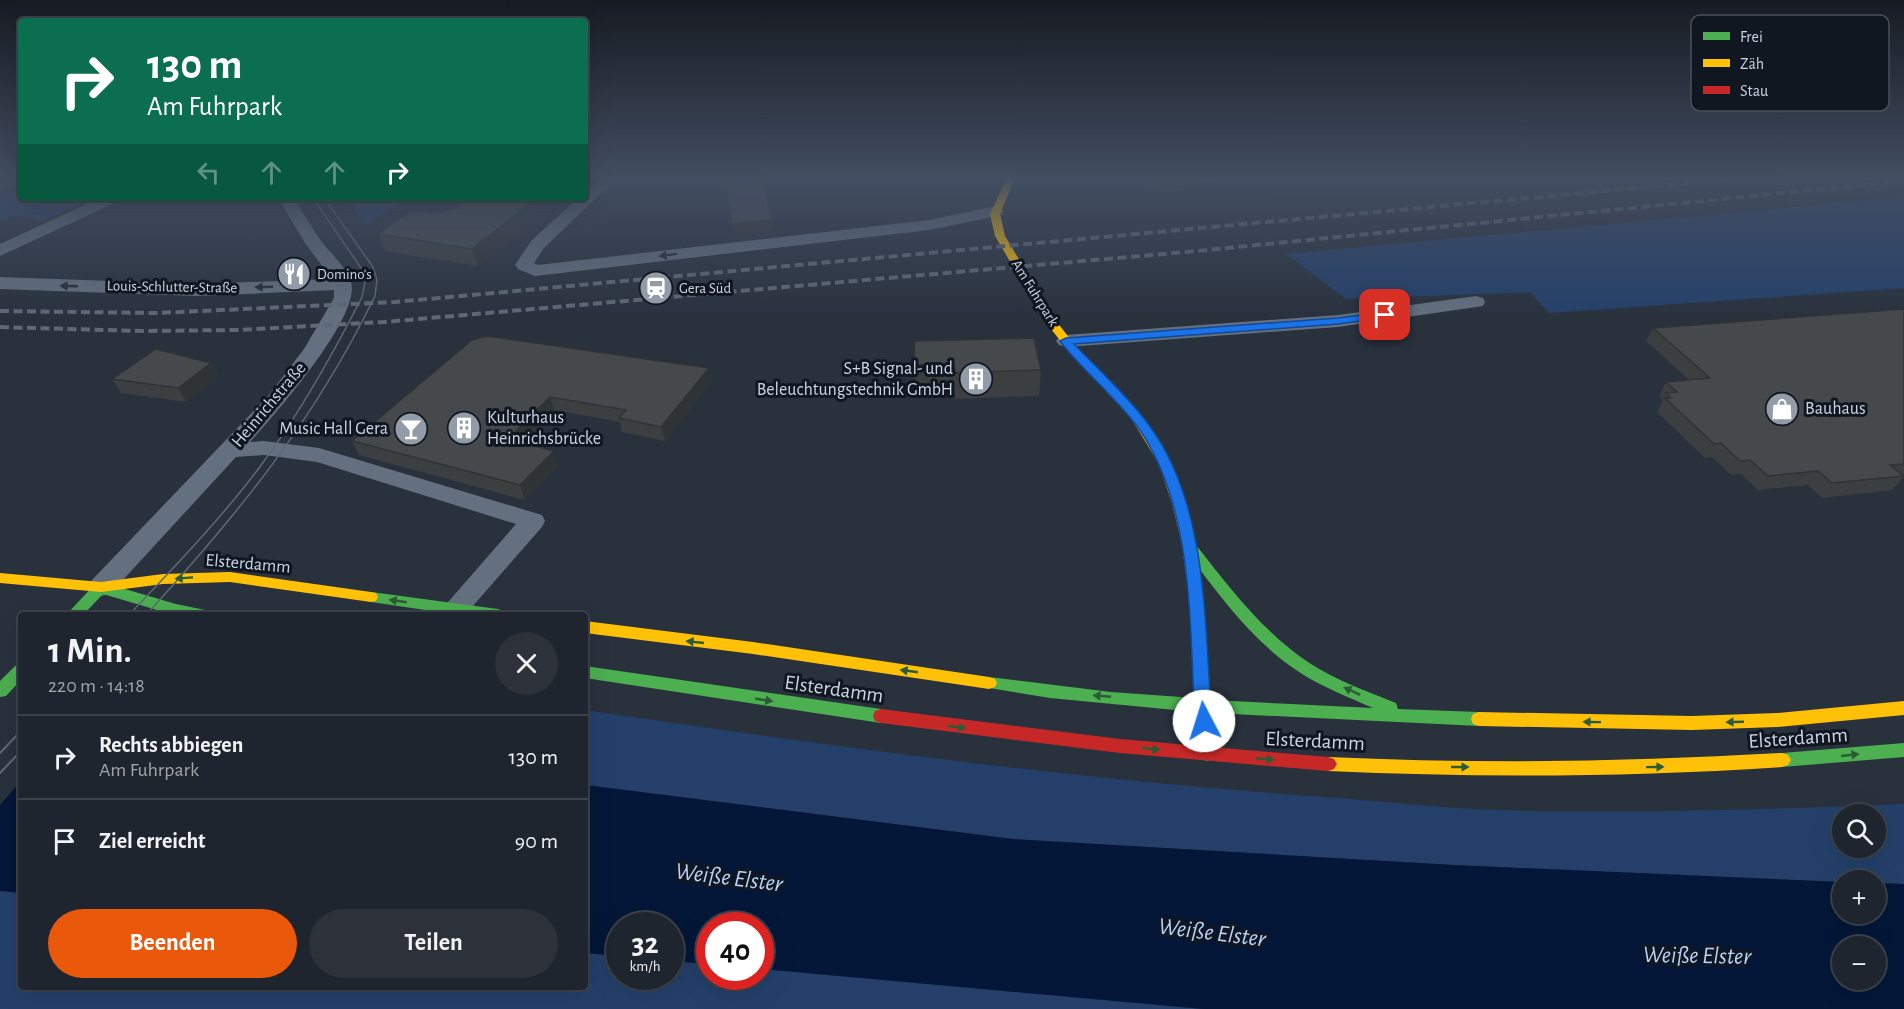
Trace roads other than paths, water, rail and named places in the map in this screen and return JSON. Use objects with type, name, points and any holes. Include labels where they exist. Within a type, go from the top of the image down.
[{"type":"main road","name":"Am Fuhrpark","points":[[996,225],[1032,292],[1066,341],[1144,427],[1158,449],[1180,501],[1191,548],[1207,754]]},
{"type":"main road","points":[[1191,548],[1239,609],[1266,638],[1292,659],[1352,691],[1406,715]]},
{"type":"main road","name":"Elsterdamm","points":[[101,587],[163,579],[230,577],[476,612]]},
{"type":"main road","points":[[0,578],[101,587],[166,608],[188,612]]},
{"type":"main road","points":[[78,612],[101,587]]},
{"type":"main road","name":"Elsterdamm","points":[[588,627],[753,648],[1046,692],[1202,705],[1532,721],[1692,723],[1777,720],[1904,708]]},
{"type":"main road","name":"Elsterdamm","points":[[588,672],[964,728],[1312,763],[1579,768],[1805,760],[1904,750]]},
{"type":"main road","points":[[0,691],[18,673]]},
{"type":"street","points":[[0,251],[55,225]]},
{"type":"street","points":[[303,225],[339,274],[343,284]]},
{"type":"street","points":[[558,225],[537,245],[524,265],[535,271],[928,225]]},
{"type":"street","name":"Louis-Schlutter-Straße","points":[[0,283],[197,290],[343,284]]},
{"type":"street","name":"Heinrichstraße","points":[[101,587],[232,450],[295,378],[344,298],[343,284]]},
{"type":"street","name":"Am Fuhrpark","points":[[1066,341],[1338,321],[1476,302]]},
{"type":"street","points":[[232,450],[264,448],[319,455],[533,521],[455,609]]},
{"type":"water","points":[[0,712],[18,715],[18,893],[0,891]]},
{"type":"water","name":"Weiße Elster","points":[[588,785],[1013,839],[1454,865],[1832,882],[1832,924],[1886,924],[1886,883],[1904,884],[1904,1009],[1203,1009],[774,970],[774,912],[696,912],[696,963],[684,962],[684,912],[606,912],[606,955],[588,953]]},
{"type":"tram line","points":[[132,612],[212,525],[259,468],[314,385],[362,297],[365,282],[361,268],[332,225]]},
{"type":"tram line","points":[[149,612],[243,502],[300,425],[327,384],[375,296],[377,280],[373,267],[343,225]]},
{"type":"tram line","points":[[0,753],[18,734]]},
{"type":"tram line","points":[[0,773],[18,754]]},
{"type":"railway","points":[[0,311],[157,313],[395,302],[1233,225]]},
{"type":"railway","points":[[0,327],[142,331],[238,330],[384,322],[1186,252],[1458,225]]},
{"type":"place","name":"Domino's","points":[[294,274]]},
{"type":"place","name":"Gera Süd","points":[[656,288]]},
{"type":"place","name":"S+B Signal- und Beleuchtungstechnik GmbH","points":[[976,379]]},
{"type":"place","name":"Bauhaus","points":[[1782,409]]},
{"type":"place","name":"Kulturhaus Heinrichsbrücke","points":[[464,428]]},
{"type":"place","name":"Music Hall Gera","points":[[411,429]]}]
